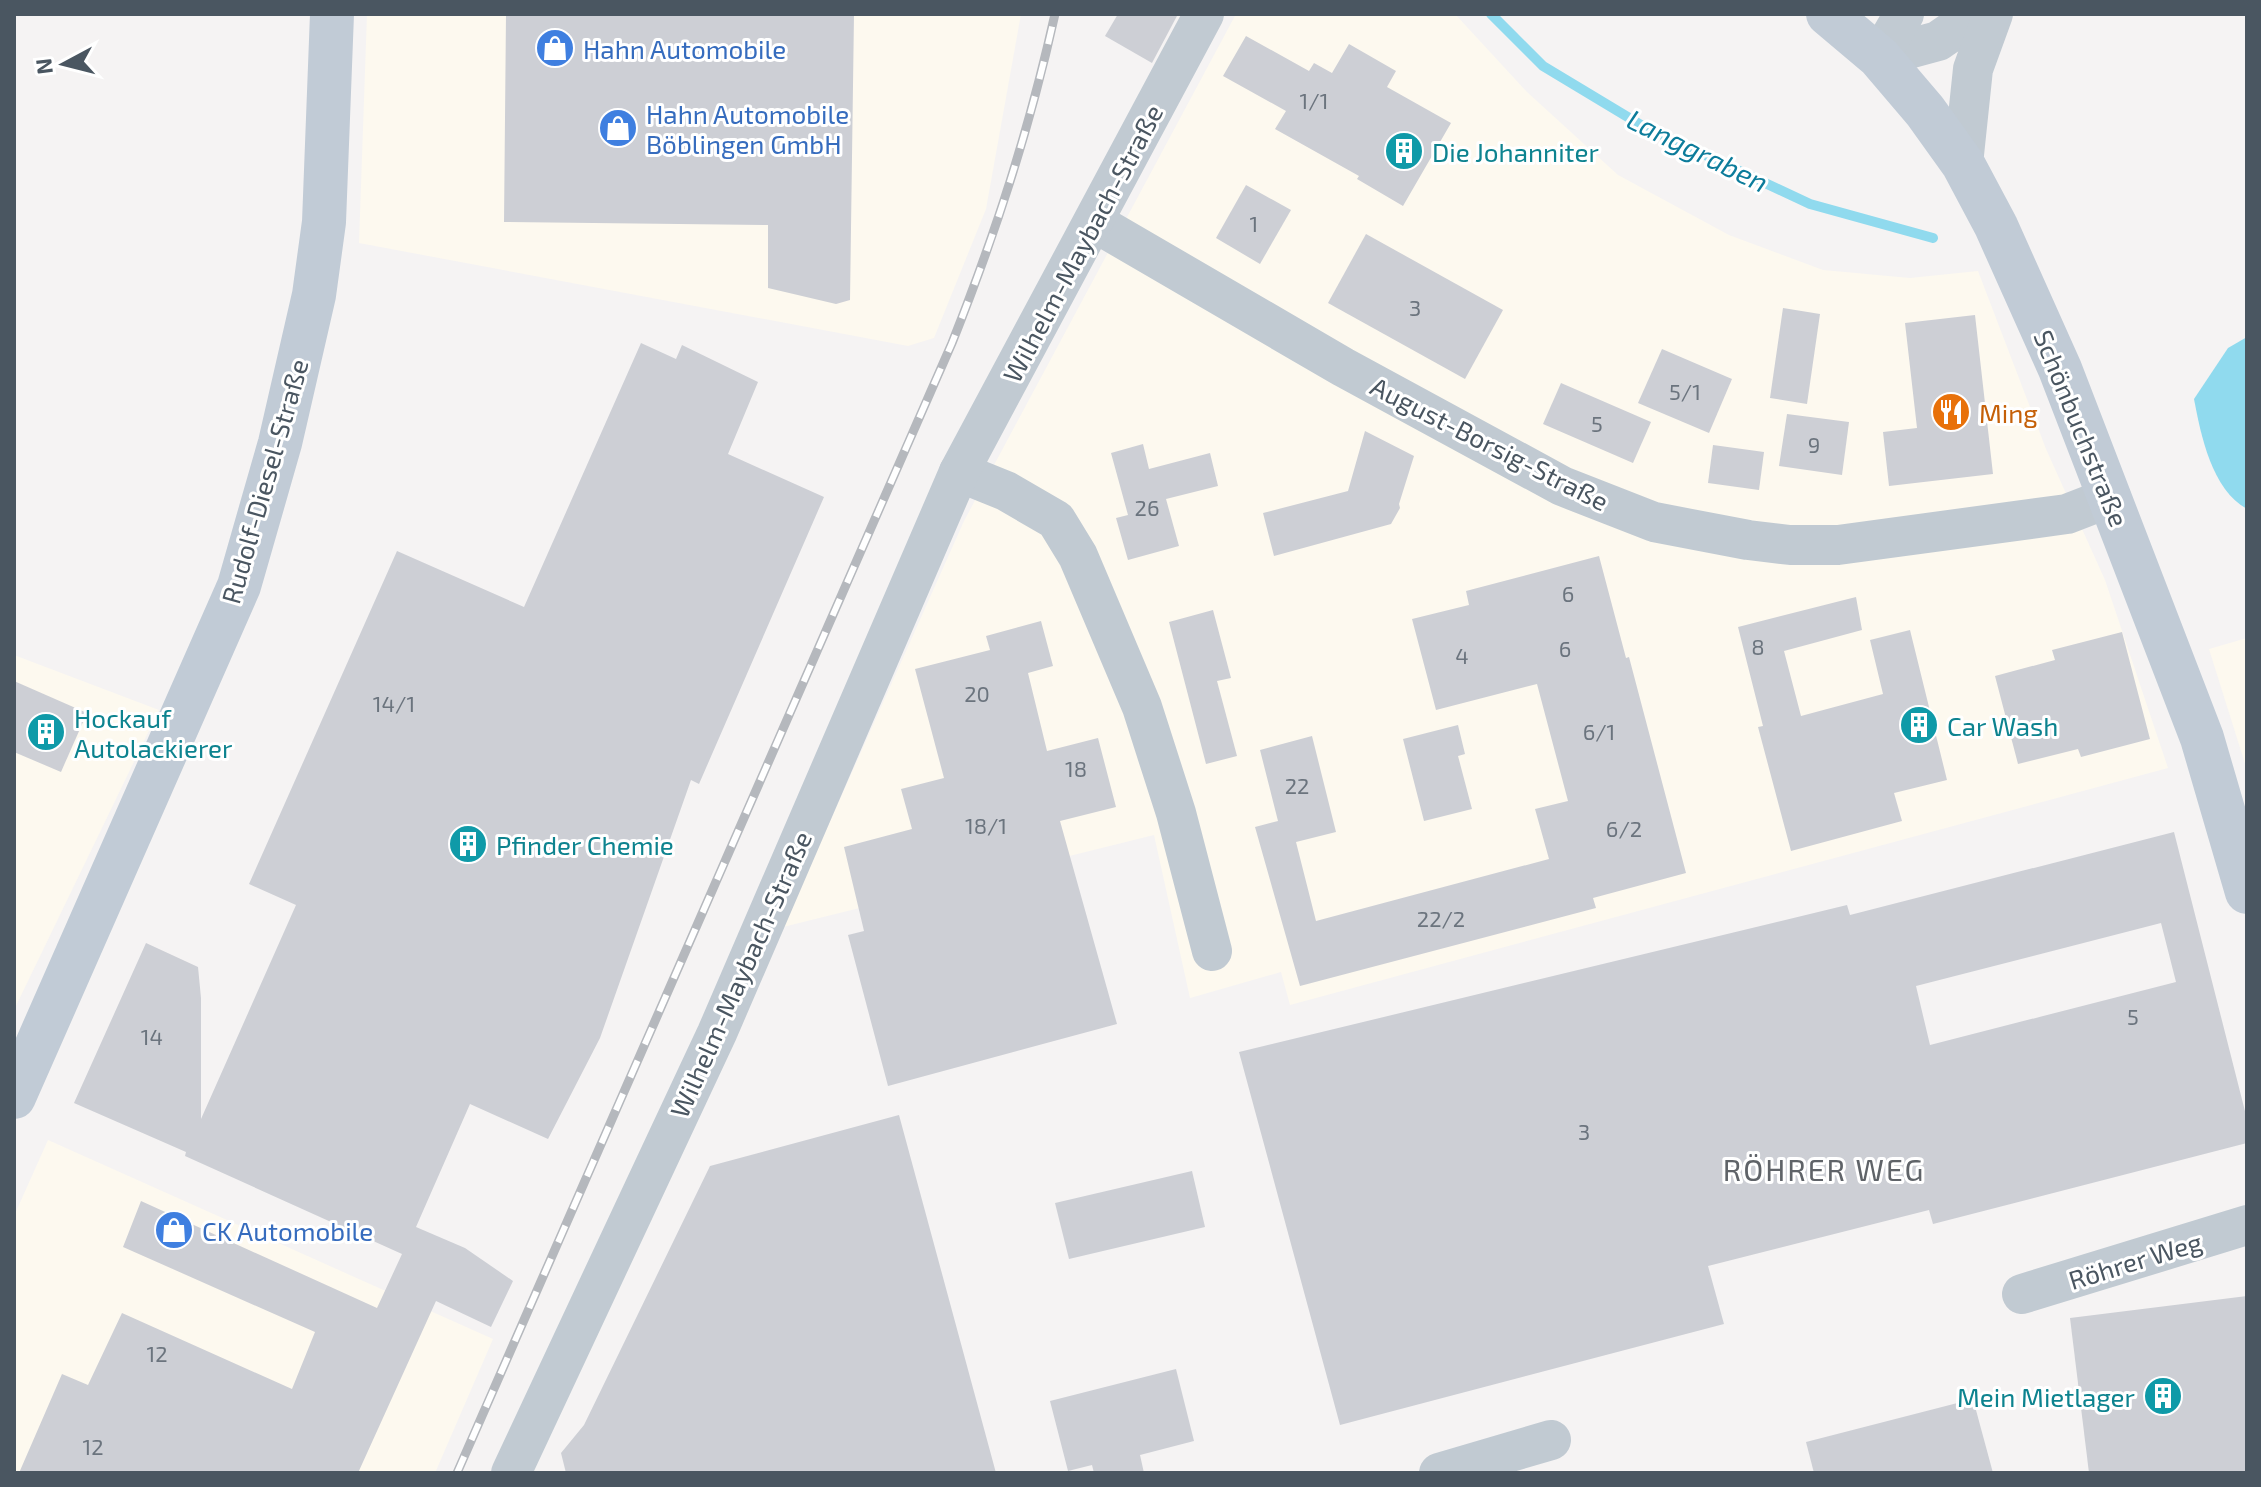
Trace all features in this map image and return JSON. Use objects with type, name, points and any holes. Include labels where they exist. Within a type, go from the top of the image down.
[{"type":"street","name":"Rudolf-Diesel-Straße","points":[[14,1097],[239,586],[254,535],[280,443],[314,295],[324,222],[332,14]]},
{"type":"street","name":"Wilhelm-Maybach-Straße","points":[[511,1473],[717,1033],[959,472],[1204,14]]},
{"type":"street","name":"Schönbuchstraße","points":[[1828,14],[1879,57],[1925,111],[1963,164],[1996,226],[2031,301],[2111,497],[2202,738],[2247,892]]},
{"type":"street","points":[[1879,57],[1904,14]]},
{"type":"street","points":[[1879,57],[1938,41],[1977,14]]},
{"type":"street","points":[[1963,164],[1973,69],[1993,14]]},
{"type":"street","name":"August-Borsig-Straße","points":[[1094,222],[1343,367],[1548,478],[1654,522],[1748,540],[1790,545],[1838,545],[2067,514],[2111,497]]},
{"type":"street","points":[[959,472],[1006,491],[1056,520],[1078,556],[1142,707],[1176,813],[1212,951]]},
{"type":"street","name":"Röhrer Weg","points":[[2022,1294],[2247,1225]]},
{"type":"street","points":[[1439,1473],[1551,1440]]},
{"type":"shaded area","points":[[367,14],[1021,14],[986,209],[934,338],[908,346],[359,243]]},
{"type":"shaded area","points":[[1236,14],[1455,14],[1527,92],[1618,175],[1729,235],[1823,270],[1910,278],[1978,271],[2046,449],[2105,580],[2168,768],[1290,1005],[1281,972],[1190,998],[1154,835],[783,927],[964,521]]},
{"type":"shaded area","points":[[2247,638],[2247,770],[2209,649]]},
{"type":"shaded area","points":[[14,655],[159,710],[14,1010]]},
{"type":"shaded area","points":[[48,1140],[493,1339],[435,1473],[14,1473],[14,1216]]},
{"type":"water","points":[[2247,337],[2247,509],[2225,489],[2217,476],[2200,429],[2194,399],[2228,348]]},
{"type":"building","name":"Hahn Automobile Böblingen GmbH","points":[[506,14],[854,14],[850,300],[836,304],[768,288],[768,225],[504,222]]},
{"type":"building","points":[[1118,14],[1178,14],[1152,63],[1105,36]]},
{"type":"building","points":[[1246,36],[1309,71],[1314,63],[1332,73],[1349,44],[1396,71],[1387,87],[1451,123],[1403,206],[1357,179],[1359,176],[1275,129],[1286,111],[1223,76]]},
{"type":"building","points":[[1246,185],[1291,210],[1260,264],[1216,238]]},
{"type":"building","points":[[1366,234],[1503,310],[1465,379],[1328,303]]},
{"type":"building","points":[[1783,308],[1820,314],[1807,404],[1770,398]]},
{"type":"building","name":"Ming","points":[[1975,315],[1993,474],[1889,486],[1883,432],[1917,428],[1905,323]]},
{"type":"building","name":"Pfinder Chemie","points":[[641,343],[676,359],[682,345],[758,382],[728,454],[824,497],[699,784],[691,780],[600,1038],[548,1139],[470,1104],[416,1227],[465,1248],[513,1281],[491,1327],[436,1301],[358,1473],[19,1473],[62,1374],[88,1385],[122,1313],[292,1389],[315,1332],[123,1247],[141,1201],[377,1308],[402,1254],[74,1103],[146,943],[198,967],[201,1119],[296,905],[249,884],[397,551],[524,607]]},
{"type":"building","points":[[1662,349],[1732,379],[1709,433],[1638,403]]},
{"type":"building","points":[[1561,383],[1651,422],[1633,463],[1543,424]]},
{"type":"building","points":[[1787,414],[1849,422],[1842,475],[1779,466]]},
{"type":"building","points":[[1365,431],[1414,456],[1400,508],[1391,524],[1274,556],[1263,513],[1348,491]]},
{"type":"building","points":[[1143,444],[1149,469],[1210,453],[1218,486],[1166,499],[1179,546],[1128,560],[1116,518],[1128,515],[1111,453]]},
{"type":"building","points":[[1713,445],[1764,452],[1759,490],[1708,483]]},
{"type":"building","points":[[1599,556],[1686,873],[1593,898],[1596,908],[1300,986],[1255,827],[1278,821],[1260,750],[1312,736],[1336,832],[1296,842],[1316,921],[1549,859],[1535,809],[1568,801],[1537,684],[1436,710],[1412,619],[1469,605],[1466,591]]},
{"type":"building","points":[[1856,597],[1862,630],[1784,651],[1801,716],[1883,694],[1870,640],[1910,630],[1947,780],[1894,793],[1902,821],[1791,851],[1758,727],[1763,726],[1738,627]]},
{"type":"building","points":[[1213,610],[1231,678],[1217,681],[1237,756],[1206,764],[1169,622]]},
{"type":"building","points":[[1041,621],[1053,666],[1028,673],[1047,751],[1098,738],[1116,807],[1060,821],[1117,1024],[888,1086],[848,935],[864,931],[844,847],[912,829],[901,789],[944,778],[915,669],[990,650],[986,636]]},
{"type":"building","points":[[2122,632],[2150,739],[2081,757],[2078,749],[2018,764],[1995,676],[2055,660],[2052,650]]},
{"type":"building","name":"Hockauf Autolackierer","points":[[14,681],[87,713],[61,772],[14,752]]},
{"type":"building","points":[[1458,725],[1465,754],[1458,756],[1472,809],[1424,821],[1403,739]]},
{"type":"building","points":[[2174,832],[2247,1119],[2247,1143],[1933,1224],[1929,1210],[1708,1266],[1724,1324],[1340,1425],[1239,1052],[1847,905],[1850,915]],"holes":[[[2161,923],[2176,982],[1930,1045],[1916,986]]]},
{"type":"building","points":[[899,1115],[996,1473],[566,1473],[561,1453],[584,1425],[710,1166]]},
{"type":"building","points":[[1192,1171],[1205,1227],[1069,1259],[1055,1203]]},
{"type":"building","name":"Mein Mietlager","points":[[2247,1296],[2247,1473],[2089,1473],[2070,1318]]},
{"type":"building","points":[[1176,1369],[1194,1441],[1140,1455],[1144,1473],[1094,1473],[1092,1465],[1068,1471],[1050,1401]]},
{"type":"building","points":[[1973,1399],[1993,1473],[1814,1473],[1806,1442]]},
{"type":"waterway","name":"Langgraben","points":[[1491,14],[1543,66],[1641,125],[1810,204],[1933,238]]},
{"type":"railway","points":[[457,1473],[952,343],[1010,181],[1055,14]]},
{"type":"place","name":"Hahn Automobile","points":[[555,48]]},
{"type":"place","name":"Hahn Automobile Böblingen GmbH","points":[[618,128]]},
{"type":"place","name":"Die Johanniter","points":[[1404,151]]},
{"type":"place","name":"Ming","points":[[1951,412]]},
{"type":"place","name":"Car Wash","points":[[1919,725]]},
{"type":"place","name":"Hockauf Autolackierer","points":[[46,732]]},
{"type":"place","name":"Pfinder Chemie","points":[[468,844]]},
{"type":"place","name":"CK Automobile","points":[[174,1230]]},
{"type":"place","name":"Mein Mietlager","points":[[2163,1396]]},
{"type":"district","name":"RÖHRER WEG","points":[[1824,1169]]}]
